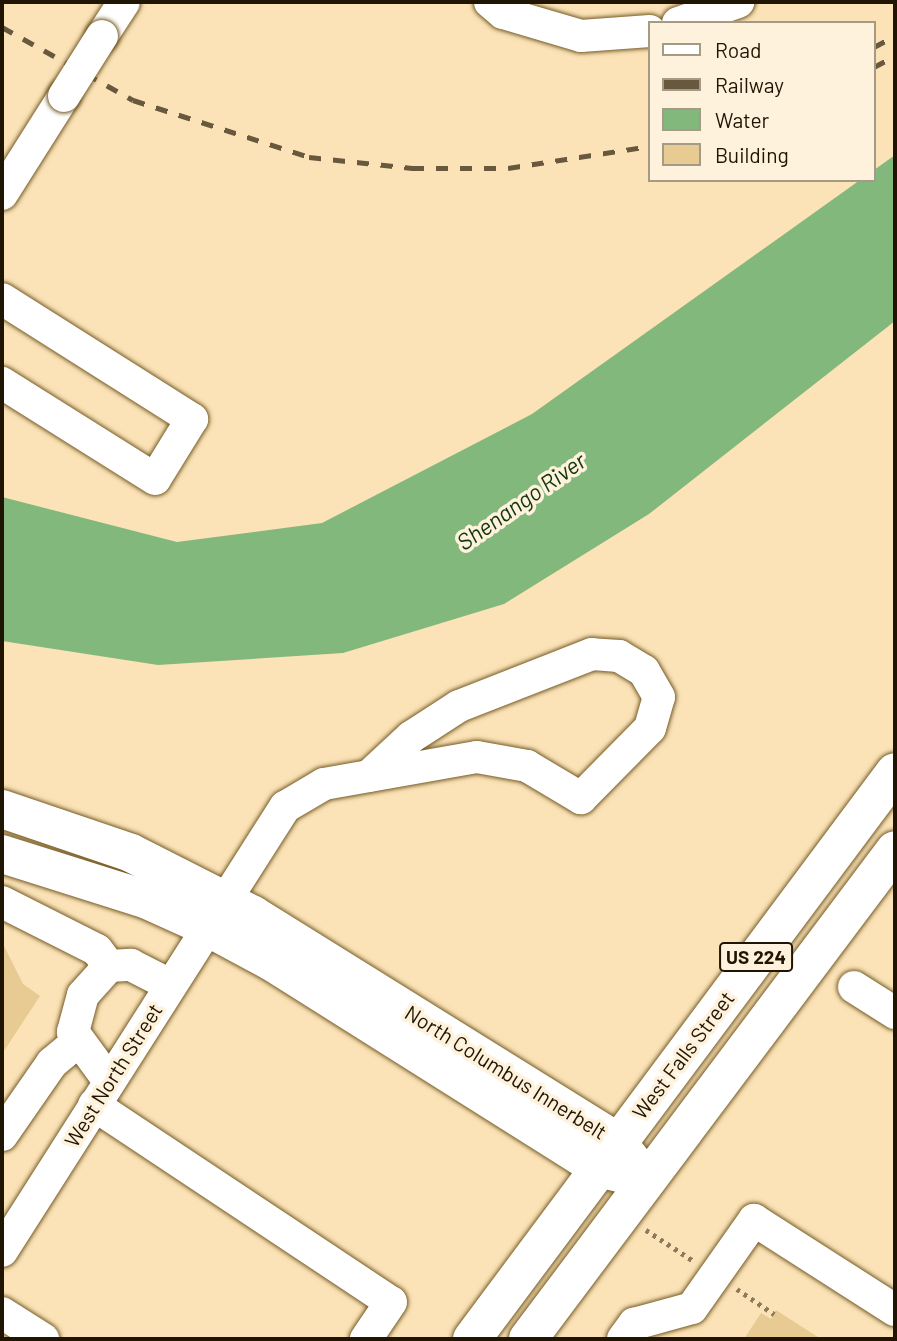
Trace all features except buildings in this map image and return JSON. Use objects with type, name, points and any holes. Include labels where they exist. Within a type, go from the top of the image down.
[{"type":"main road","name":"West Falls Street","points":[[472,1339],[895,772]]},
{"type":"main road","name":"North Columbus Innerbelt","points":[[2,808],[101,841],[647,1180]]},
{"type":"main road","name":"US 224","points":[[528,1339],[895,849]]},
{"type":"main road","name":"North Columbus Innerbelt","points":[[3,861],[145,899],[215,913],[530,1124],[608,1155]]},
{"type":"main road","points":[[530,1124],[555,1177],[552,1230]]},
{"type":"street","points":[[2,194],[124,2]]},
{"type":"street","points":[[490,2],[503,13],[581,36],[648,31]]},
{"type":"street","points":[[684,21],[738,2]]},
{"type":"street","points":[[2,299],[192,419],[155,479],[2,383]]},
{"type":"street","name":"West North Street","points":[[2,1251],[285,807],[324,784],[477,757],[502,758],[581,798],[650,728],[659,697],[636,666],[619,656],[592,654],[459,706],[411,737],[369,776]]},
{"type":"street","points":[[2,902],[97,950],[109,966]]},
{"type":"street","points":[[170,985],[131,965],[109,966],[83,995],[74,1020],[78,1041],[101,1093],[391,1302],[366,1339]]},
{"type":"street","points":[[854,987],[895,1013]]},
{"type":"street","points":[[2,1135],[52,1063],[78,1041]]},
{"type":"street","points":[[623,1339],[634,1324],[692,1308],[754,1220],[895,1310]]},
{"type":"street","points":[[2,1313],[43,1339]]},
{"type":"water","name":"Shenango River","points":[[895,155],[895,321],[649,514],[504,604],[343,653],[158,665],[2,641],[2,497],[177,542],[322,523],[532,414],[857,182],[876,182],[876,169]]},
{"type":"railway","points":[[2,27],[133,100],[309,157],[412,168],[508,168],[648,146]]},
{"type":"railway","points":[[876,46],[895,36]]},
{"type":"railway","points":[[876,66],[895,56]]}]
